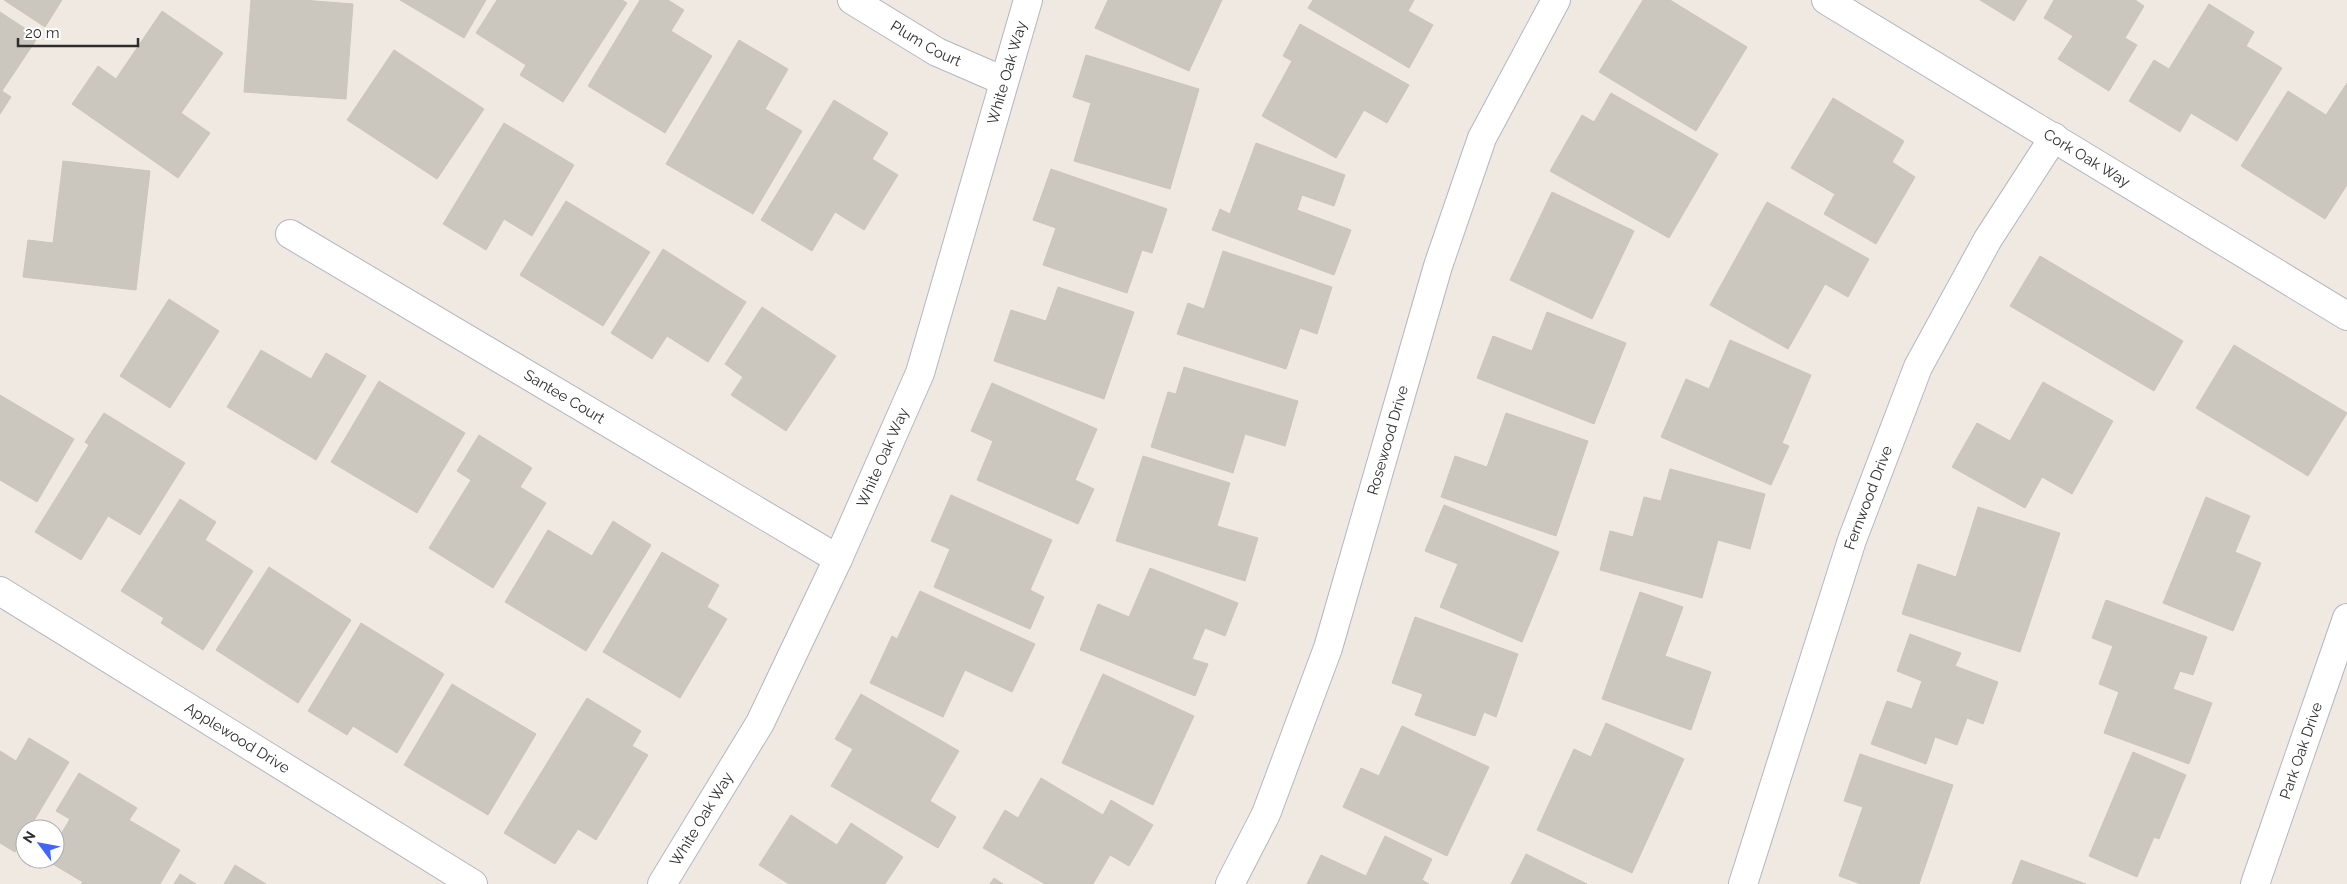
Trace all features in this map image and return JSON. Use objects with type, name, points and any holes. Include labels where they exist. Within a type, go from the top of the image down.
[{"type":"street","name":"Plum Court","points":[[852,0],[937,52],[1004,81]]},
{"type":"street","name":"White Oak Way","points":[[662,884],[760,723],[838,559],[920,373],[1028,0]]},
{"type":"street","name":"Rosewood Drive","points":[[1230,884],[1266,814],[1328,648],[1438,266],[1482,138],[1556,0]]},
{"type":"street","name":"Cork Oak Way","points":[[1826,0],[2347,316]]},
{"type":"street","name":"Fernwood Drive","points":[[1743,884],[1852,540],[1918,367],[1988,239],[2054,137]]},
{"type":"street","name":"Santee Court","points":[[290,234],[838,559]]},
{"type":"street","name":"Applewood Drive","points":[[0,590],[473,884]]},
{"type":"street","name":"Park Oak Drive","points":[[2255,884],[2347,618]]},
{"type":"building","points":[[4,0],[62,0],[45,27]]},
{"type":"building","points":[[251,0],[302,0],[353,4],[346,99],[244,92]]},
{"type":"building","points":[[400,0],[486,0],[464,38]]},
{"type":"building","points":[[497,0],[622,0],[627,3],[563,102],[520,75],[526,65],[476,33]]},
{"type":"building","points":[[640,0],[668,0],[684,10],[671,31],[712,56],[665,133],[588,86]]},
{"type":"building","points":[[1108,0],[1222,0],[1189,71],[1095,28]]},
{"type":"building","points":[[1313,0],[1414,0],[1408,11],[1433,25],[1409,68],[1308,8]]},
{"type":"building","points":[[1643,0],[1670,0],[1747,47],[1696,131],[1599,72]]},
{"type":"building","points":[[1980,0],[2027,0],[2014,21]]},
{"type":"building","points":[[2054,0],[2135,0],[2144,6],[2125,38],[2137,45],[2109,91],[2058,59],[2073,36],[2044,18]]},
{"type":"building","points":[[2209,4],[2254,32],[2246,46],[2282,68],[2237,141],[2191,113],[2180,132],[2129,101],[2154,60],[2169,69]]},
{"type":"building","points":[[162,11],[223,53],[181,113],[210,133],[178,178],[72,104],[98,66],[116,79]]},
{"type":"building","points":[[0,12],[38,37],[2,91],[11,97],[0,114]]},
{"type":"building","points":[[1300,24],[1409,85],[1387,123],[1364,110],[1336,158],[1262,116],[1292,61],[1283,56]]},
{"type":"building","points":[[739,40],[788,69],[765,109],[802,131],[753,214],[666,164]]},
{"type":"building","points":[[394,50],[484,109],[437,179],[347,120]]},
{"type":"building","points":[[1086,55],[1199,89],[1170,189],[1074,161],[1091,103],[1073,97]]},
{"type":"building","points":[[2347,83],[2347,185],[2325,219],[2241,166],[2288,91],[2326,115]]},
{"type":"building","points":[[1611,93],[1718,154],[1669,238],[1550,171],[1582,115],[1594,122]]},
{"type":"building","points":[[1833,98],[1904,141],[1892,162],[1915,177],[1876,244],[1824,214],[1835,194],[1791,168]]},
{"type":"building","points":[[834,100],[888,133],[872,159],[898,175],[864,230],[835,212],[812,251],[761,220]]},
{"type":"building","points":[[504,123],[574,165],[532,236],[504,219],[486,250],[443,224]]},
{"type":"building","points":[[1256,143],[1345,175],[1334,206],[1302,195],[1297,210],[1351,230],[1334,275],[1212,230],[1220,209],[1230,214]]},
{"type":"building","points":[[63,161],[150,171],[136,290],[23,277],[28,240],[53,243]]},
{"type":"building","points":[[1051,169],[1167,209],[1152,253],[1142,250],[1127,293],[1043,265],[1056,228],[1033,220]]},
{"type":"building","points":[[1552,192],[1634,231],[1592,319],[1510,280]]},
{"type":"building","points":[[566,201],[650,252],[603,326],[520,275]]},
{"type":"building","points":[[1767,202],[1869,259],[1848,297],[1825,284],[1788,349],[1710,305]]},
{"type":"building","points":[[663,249],[746,302],[708,362],[667,336],[652,359],[611,333]]},
{"type":"building","points":[[1223,251],[1332,287],[1317,334],[1300,328],[1286,369],[1177,334],[1188,303],[1204,309]]},
{"type":"building","points":[[2040,256],[2183,341],[2154,391],[2010,306]]},
{"type":"building","points":[[1058,287],[1134,312],[1104,399],[994,361],[1011,310],[1046,321]]},
{"type":"building","points":[[169,299],[219,331],[170,408],[120,376]]},
{"type":"building","points":[[762,307],[836,356],[786,431],[731,395],[743,377],[725,364]]},
{"type":"building","points":[[1547,312],[1626,343],[1594,424],[1477,378],[1493,336],[1532,351]]},
{"type":"building","points":[[1730,340],[1811,375],[1782,443],[1789,446],[1771,485],[1661,437],[1686,379],[1709,389]]},
{"type":"building","points":[[2234,345],[2347,413],[2308,476],[2196,408]]},
{"type":"building","points":[[261,350],[311,379],[326,353],[366,376],[316,460],[227,407]]},
{"type":"building","points":[[1184,367],[1298,401],[1285,446],[1245,434],[1233,473],[1151,447],[1168,392],[1176,394]]},
{"type":"building","points":[[379,381],[465,433],[417,513],[331,462]]},
{"type":"building","points":[[2043,382],[2113,421],[2072,494],[2042,477],[2025,508],[1952,467],[1977,423],[2010,441]]},
{"type":"building","points":[[992,383],[1097,429],[1075,480],[1094,489],[1078,524],[977,480],[993,441],[971,431]]},
{"type":"building","points":[[0,395],[74,439],[37,502],[0,480]]},
{"type":"building","points":[[104,413],[185,463],[140,535],[108,516],[81,560],[35,532],[89,445],[85,442]]},
{"type":"building","points":[[1506,413],[1588,441],[1556,536],[1441,497],[1455,456],[1487,467]]},
{"type":"building","points":[[479,435],[532,468],[520,487],[546,503],[493,588],[429,548],[471,480],[457,471]]},
{"type":"building","points":[[1143,456],[1230,483],[1217,526],[1258,538],[1245,581],[1116,541]]},
{"type":"building","points":[[1670,469],[1765,494],[1750,549],[1718,540],[1702,598],[1600,570],[1610,531],[1633,537],[1644,497],[1661,501]]},
{"type":"building","points":[[951,495],[1052,540],[1030,590],[1044,597],[1030,629],[934,587],[950,549],[931,541]]},
{"type":"building","points":[[2206,497],[2250,516],[2235,552],[2261,563],[2233,631],[2163,603]]},
{"type":"building","points":[[180,499],[216,522],[205,540],[253,571],[203,650],[161,623],[164,618],[121,591]]},
{"type":"building","points":[[1444,505],[1559,552],[1522,642],[1440,607],[1458,564],[1425,551]]},
{"type":"building","points":[[1978,507],[2060,533],[2020,652],[1902,614],[1918,564],[1956,577]]},
{"type":"building","points":[[613,521],[651,545],[586,651],[505,602],[548,530],[592,556]]},
{"type":"building","points":[[662,552],[719,585],[707,607],[727,619],[680,698],[603,652]]},
{"type":"building","points":[[269,567],[351,620],[298,703],[216,650]]},
{"type":"building","points":[[1150,568],[1238,603],[1225,636],[1205,628],[1192,659],[1208,664],[1195,696],[1080,650],[1098,604],[1129,617]]},
{"type":"building","points":[[920,591],[1035,644],[1012,692],[965,670],[943,717],[870,683],[892,636],[897,639]]},
{"type":"building","points":[[1640,592],[1683,607],[1665,656],[1711,672],[1691,730],[1602,699]]},
{"type":"building","points":[[2106,600],[2207,637],[2193,675],[2180,671],[2173,689],[2212,703],[2189,764],[2104,733],[2119,692],[2099,684],[2113,646],[2092,638]]},
{"type":"building","points":[[1415,617],[1518,654],[1496,717],[1484,712],[1475,736],[1415,715],[1423,694],[1392,683]]},
{"type":"building","points":[[361,623],[444,674],[397,753],[353,726],[347,735],[308,711]]},
{"type":"building","points":[[1910,634],[1961,653],[1955,666],[1998,682],[1983,724],[1967,718],[1957,745],[1935,737],[1926,764],[1871,744],[1887,701],[1912,709],[1922,681],[1897,671]]},
{"type":"building","points":[[1103,674],[1194,716],[1153,805],[1062,763]]},
{"type":"building","points":[[452,684],[536,734],[488,815],[404,765]]},
{"type":"building","points":[[861,694],[959,751],[930,801],[956,817],[938,848],[831,786],[853,749],[835,739]]},
{"type":"building","points":[[587,698],[641,731],[632,746],[648,755],[596,840],[578,829],[555,864],[504,833]]},
{"type":"building","points":[[1606,723],[1684,759],[1632,873],[1537,830],[1574,749],[1591,757]]},
{"type":"building","points":[[1402,726],[1489,767],[1447,856],[1343,807],[1361,768],[1379,776]]},
{"type":"building","points":[[29,738],[69,762],[35,819],[15,819],[15,852],[0,843],[0,751],[16,761]]},
{"type":"building","points":[[2133,752],[2186,775],[2159,839],[2154,837],[2137,877],[2089,856]]},
{"type":"building","points":[[1860,754],[1953,785],[1919,884],[1861,884],[1839,876],[1863,807],[1844,801]]},
{"type":"building","points":[[79,773],[137,808],[129,820],[180,850],[160,884],[81,884],[83,882],[61,869],[65,869],[65,827],[70,819],[56,811]]},
{"type":"building","points":[[1041,778],[1103,815],[1111,800],[1153,825],[1129,866],[1110,855],[1093,884],[1045,884],[983,848],[1005,810],[1018,818]]},
{"type":"building","points":[[791,815],[837,845],[851,823],[903,857],[885,884],[789,884],[759,865]]},
{"type":"building","points":[[1385,836],[1432,859],[1422,880],[1429,884],[1307,884],[1321,855],[1366,876]]},
{"type":"building","points":[[1526,854],[1587,884],[1511,884]]},
{"type":"building","points":[[2021,860],[2086,884],[2012,884]]},
{"type":"building","points":[[235,865],[266,884],[224,884]]},
{"type":"building","points":[[180,874],[196,884],[174,884]]},
{"type":"building","points":[[994,878],[1003,884],[990,884]]}]
